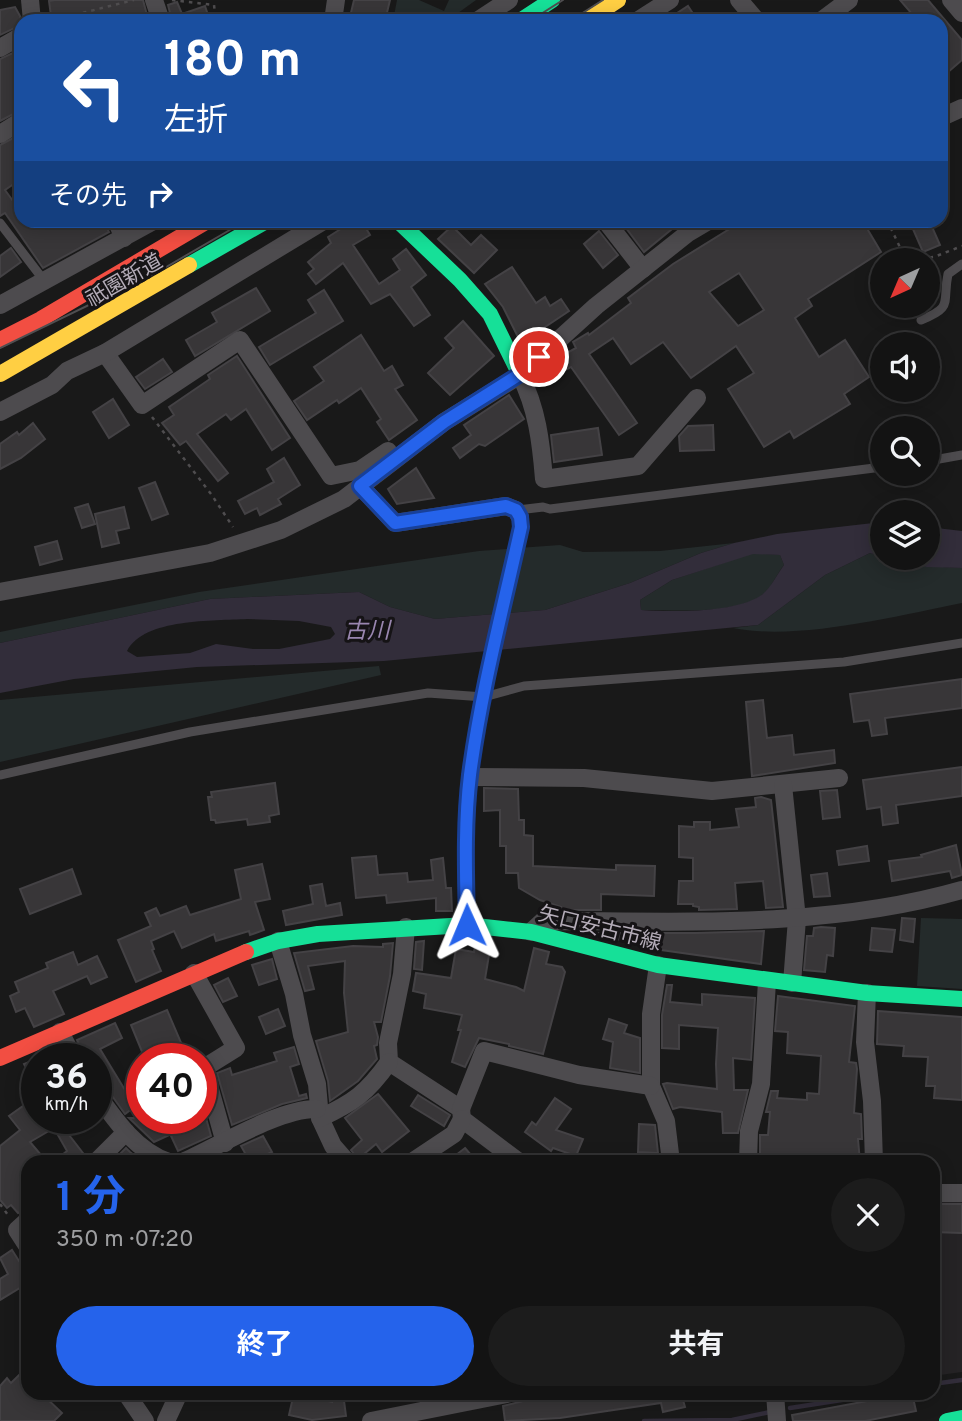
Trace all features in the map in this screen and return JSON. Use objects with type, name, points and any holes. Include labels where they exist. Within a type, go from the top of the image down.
[{"type":"main road","points":[[531,14],[552,0]]},
{"type":"main road","points":[[597,14],[618,0]]},
{"type":"main road","name":"祇園新道","points":[[0,340],[41,319],[195,228]]},
{"type":"main road","name":"祇園新道","points":[[0,374],[254,228]]},
{"type":"main road","points":[[405,228],[490,314],[520,374]]},
{"type":"main road","points":[[467,925],[466,852],[470,777],[519,518]]},
{"type":"main road","name":"矢口安古市線","points":[[0,1058],[227,958],[278,941],[318,934],[406,927],[467,925],[531,932],[658,965],[867,993],[962,999]]},
{"type":"main road","points":[[947,1421],[962,1418]]},
{"type":"street","points":[[490,14],[509,0]]},
{"type":"street","points":[[648,14],[670,0]]},
{"type":"street","points":[[739,0],[751,14]]},
{"type":"street","points":[[830,14],[849,0]]},
{"type":"street","points":[[951,0],[962,13]]},
{"type":"street","points":[[120,228],[124,238]]},
{"type":"street","points":[[0,305],[47,276],[141,228]]},
{"type":"street","points":[[0,412],[52,385],[67,371],[105,353],[312,228]]},
{"type":"street","points":[[610,228],[643,268]]},
{"type":"street","points":[[0,592],[209,553],[281,530],[344,499],[444,422],[520,374],[596,306],[696,228]]},
{"type":"street","points":[[216,286],[228,243]]},
{"type":"street","points":[[41,319],[47,276]]},
{"type":"street","points":[[105,353],[142,405],[240,340],[331,476],[360,470],[396,446],[415,444]]},
{"type":"street","points":[[35,356],[67,371]]},
{"type":"street","points":[[520,374],[528,390],[540,430],[544,479],[638,466],[697,398]]},
{"type":"street","points":[[360,486],[395,523],[506,506],[519,518]]},
{"type":"street","points":[[470,777],[584,778],[712,790],[839,778]]},
{"type":"street","points":[[783,785],[797,919],[792,983]]},
{"type":"street","points":[[531,932],[543,921],[797,919],[875,910],[962,890]]},
{"type":"street","points":[[198,1155],[277,1117],[304,1108],[318,1114],[350,1105],[377,1079],[389,1062],[388,1043],[402,974],[406,927]]},
{"type":"street","points":[[278,941],[317,1084],[318,1114],[340,1155]]},
{"type":"street","points":[[658,965],[651,1014],[651,1086],[666,1121],[670,1155]]},
{"type":"street","points":[[194,973],[236,1048],[204,1068],[225,1143]]},
{"type":"street","points":[[748,1155],[749,1130],[761,1084],[767,981]]},
{"type":"street","points":[[867,993],[865,1042],[872,1101],[874,1155]]},
{"type":"street","points":[[60,1032],[66,1043]]},
{"type":"street","points":[[422,1155],[454,1134],[484,1051],[579,1075],[651,1086]]},
{"type":"street","points":[[389,1062],[462,1114],[511,1155]]},
{"type":"street","points":[[103,1155],[126,1132],[112,1114]]},
{"type":"street","points":[[128,1134],[152,1155]]},
{"type":"street","points":[[940,1193],[962,1193]]},
{"type":"street","points":[[131,1400],[145,1421]]},
{"type":"street","points":[[166,1421],[176,1400]]},
{"type":"street","points":[[371,1421],[471,1400]]},
{"type":"street","points":[[776,1400],[777,1421]]},
{"type":"lane","points":[[0,223],[47,276]]},
{"type":"lane","points":[[921,320],[940,312],[946,302],[945,286],[948,274],[962,264]]},
{"type":"lane","points":[[940,459],[962,455]]},
{"type":"lane","points":[[519,518],[543,507],[550,509],[870,469]]},
{"type":"lane","points":[[0,775],[190,733],[428,692],[485,692],[524,686],[844,662],[962,643]]},
{"type":"path","points":[[79,14],[134,0]]},
{"type":"path","points":[[168,0],[214,5],[215,14]]},
{"type":"path","points":[[891,228],[906,260],[934,257],[962,246]]},
{"type":"path","points":[[142,405],[234,528]]},
{"type":"shaded area","points":[[397,0],[419,0],[444,11],[449,0],[476,0],[457,14],[394,14]]},
{"type":"shaded area","points":[[734,543],[701,553],[630,583],[545,610],[435,619],[390,607],[359,592],[210,599],[0,643],[0,632],[199,592],[479,551],[560,545],[583,552],[660,551]]},
{"type":"shaded area","points":[[753,553],[780,555],[784,565],[761,596],[749,602],[719,609],[641,610],[640,600],[672,580]]},
{"type":"shaded area","points":[[870,553],[870,570],[962,568],[962,603],[817,629],[759,631],[733,628],[758,625],[825,575]]},
{"type":"shaded area","points":[[379,666],[381,675],[0,762],[0,700]]},
{"type":"shaded area","points":[[921,918],[962,919],[962,989],[917,986]]},
{"type":"shaded area","points":[[940,1196],[962,1197],[962,1372],[940,1375]]},
{"type":"water","name":"古川","points":[[870,523],[870,553],[825,575],[758,625],[384,661],[197,667],[74,679],[0,693],[0,643],[210,599],[359,592],[390,607],[435,619],[545,610],[630,583],[701,553],[777,534]],"holes":[[[753,554],[780,555],[784,565],[770,586],[760,596],[748,602],[686,611],[641,610],[640,600],[672,580]],[[247,619],[299,621],[331,627],[335,634],[330,639],[279,649],[216,644],[190,653],[137,657],[127,651],[136,640],[148,632],[181,623]]]},
{"type":"water","points":[[940,528],[962,531],[962,568],[940,567]]},
{"type":"building","points":[[143,0],[147,14],[51,14],[49,1]]},
{"type":"building","points":[[354,0],[390,0],[387,14],[351,14]]},
{"type":"building","points":[[900,0],[928,0],[940,14],[912,14]]},
{"type":"building","points":[[177,2],[182,14],[170,14],[168,5]]},
{"type":"building","points":[[205,6],[208,14],[182,14]]},
{"type":"building","points":[[688,6],[693,14],[676,14]]},
{"type":"building","points":[[15,7],[19,14],[14,14],[14,28],[0,35],[0,10]]},
{"type":"building","points":[[948,24],[962,40],[962,60],[948,72]]},
{"type":"building","points":[[14,52],[14,114],[0,121],[0,59]]},
{"type":"building","points":[[14,138],[14,184],[5,190],[14,202],[14,226],[5,213],[0,216],[0,145]]},
{"type":"building","points":[[15,228],[107,228],[109,232],[43,268]]},
{"type":"building","points":[[342,228],[366,228],[370,235],[353,245],[379,284],[400,270],[393,259],[406,249],[426,275],[411,287],[430,315],[414,326],[390,294],[371,304],[343,263],[316,284],[308,274],[314,269],[308,262],[331,243],[328,237]]},
{"type":"building","points":[[450,228],[454,228],[471,245],[481,235],[497,250],[474,273],[438,239]]},
{"type":"building","points":[[626,228],[673,228],[644,252]]},
{"type":"building","points":[[731,228],[867,228],[879,248],[870,248],[870,259],[808,299],[812,306],[795,318],[819,357],[845,340],[869,377],[844,394],[850,404],[794,438],[790,431],[764,447],[728,389],[754,373],[736,346],[691,378],[663,342],[631,364],[613,338],[589,354],[637,423],[619,435],[571,367],[548,380],[542,370],[552,361],[576,348],[573,342],[588,333],[589,335],[631,303],[628,298],[673,264]],"holes":[[[739,273],[764,310],[738,326],[709,292]]]},
{"type":"building","points":[[912,228],[933,228],[940,245],[921,248]]},
{"type":"building","points":[[599,231],[618,255],[603,268],[584,244]]},
{"type":"building","points":[[11,248],[21,262],[0,277],[0,256]]},
{"type":"building","points":[[512,267],[536,303],[545,297],[550,306],[561,299],[569,311],[521,343],[503,307],[485,284]]},
{"type":"building","points":[[256,288],[270,311],[195,356],[186,340],[217,322],[212,313]]},
{"type":"building","points":[[324,290],[343,321],[270,365],[259,347],[316,313],[308,300]]},
{"type":"building","points":[[463,321],[494,356],[450,395],[428,373],[454,348],[445,338]]},
{"type":"building","points":[[361,335],[384,371],[392,366],[403,385],[395,389],[417,420],[389,440],[377,422],[381,419],[361,388],[307,420],[294,401],[324,381],[314,367]]},
{"type":"building","points":[[237,356],[290,438],[272,450],[246,409],[231,420],[226,414],[197,434],[228,473],[218,481],[186,441],[180,445],[162,423],[174,415],[169,407],[210,379],[208,375]]},
{"type":"building","points":[[163,359],[172,372],[145,389],[136,377]]},
{"type":"building","points":[[509,395],[524,419],[485,446],[479,444],[460,458],[453,448],[471,435],[464,425]]},
{"type":"building","points":[[113,399],[129,425],[109,438],[93,412]]},
{"type":"building","points":[[33,423],[45,439],[21,458],[0,469],[0,444],[17,432],[19,435]]},
{"type":"building","points":[[713,425],[714,450],[680,451],[679,436],[688,426]]},
{"type":"building","points":[[598,428],[602,455],[554,462],[551,435]]},
{"type":"building","points":[[284,458],[300,485],[278,499],[281,504],[260,515],[257,508],[245,514],[238,501],[274,482],[267,469]]},
{"type":"building","points":[[416,468],[434,498],[397,504],[388,489]]},
{"type":"building","points":[[155,482],[168,514],[152,520],[139,488]]},
{"type":"building","points":[[88,504],[95,524],[82,528],[75,508]]},
{"type":"building","points":[[124,507],[129,528],[116,531],[119,543],[102,547],[95,514]]},
{"type":"building","points":[[57,541],[62,559],[40,565],[35,547]]},
{"type":"building","points":[[962,679],[962,708],[885,718],[887,734],[872,736],[869,720],[854,722],[850,694]]},
{"type":"building","points":[[763,700],[767,738],[792,735],[794,755],[834,750],[835,763],[752,776],[746,702]]},
{"type":"building","points":[[962,767],[962,796],[896,805],[898,823],[883,825],[881,807],[867,809],[863,780]]},
{"type":"building","points":[[275,783],[279,814],[269,816],[270,822],[248,825],[247,819],[216,823],[211,820],[208,797],[212,797],[211,792]]},
{"type":"building","points":[[484,788],[518,789],[519,820],[524,820],[524,835],[533,836],[533,866],[616,870],[616,865],[655,866],[654,896],[601,894],[601,910],[561,910],[561,907],[540,900],[519,888],[518,873],[506,873],[506,846],[500,846],[500,810],[484,811]]},
{"type":"building","points":[[837,790],[840,817],[823,819],[820,791]]},
{"type":"building","points":[[755,798],[771,800],[783,907],[766,908],[763,881],[735,883],[737,909],[699,910],[699,907],[693,904],[678,904],[679,881],[693,881],[693,858],[679,857],[679,826],[694,827],[694,822],[710,822],[710,830],[739,827],[736,809],[756,807]]},
{"type":"building","points":[[956,845],[962,875],[952,878],[950,871],[892,881],[889,861],[922,857],[921,855]]},
{"type":"building","points":[[867,846],[869,861],[839,865],[837,851]]},
{"type":"building","points":[[376,856],[378,875],[407,873],[408,882],[433,880],[431,860],[443,858],[446,888],[451,888],[452,911],[436,911],[436,898],[387,903],[386,895],[356,898],[352,858]]},
{"type":"building","points":[[262,864],[270,899],[255,902],[264,930],[250,935],[249,931],[216,941],[214,934],[182,948],[174,931],[151,941],[161,971],[136,982],[118,940],[151,926],[145,913],[156,908],[160,916],[186,906],[190,915],[241,899],[235,870]]},
{"type":"building","points":[[72,869],[81,894],[30,914],[20,889]]},
{"type":"building","points":[[827,873],[830,896],[814,897],[811,875]]},
{"type":"building","points":[[322,884],[326,906],[340,903],[342,915],[286,925],[283,911],[313,904],[310,886]]},
{"type":"building","points":[[902,918],[915,919],[913,942],[900,940]]},
{"type":"building","points":[[814,928],[835,928],[833,956],[827,955],[825,972],[804,970],[807,936],[813,936]]},
{"type":"building","points":[[872,928],[895,930],[892,952],[870,950]]},
{"type":"building","points":[[764,931],[761,964],[661,950],[593,933],[696,933]]},
{"type":"building","points":[[424,941],[422,970],[414,969],[416,942]]},
{"type":"building","points":[[476,941],[491,943],[485,979],[524,991],[534,948],[549,952],[546,964],[562,967],[565,972],[543,1054],[479,1038],[465,1067],[452,1062],[461,1030],[458,1030],[462,1015],[424,1008],[426,994],[413,991],[416,973],[451,978],[456,949],[474,952]]},
{"type":"building","points":[[393,943],[381,1022],[374,1022],[378,1037],[377,1045],[374,1046],[377,1059],[358,1081],[330,1101],[328,1081],[316,1041],[348,1032],[344,993],[345,961],[308,966],[314,989],[305,991],[294,953],[353,946],[383,947],[383,944]]},
{"type":"building","points":[[73,952],[78,965],[97,956],[107,977],[91,984],[87,976],[53,991],[64,1014],[34,1027],[25,1008],[16,1012],[10,996],[19,992],[15,982],[48,968],[46,963]]},
{"type":"building","points":[[272,959],[277,979],[259,985],[252,965]]},
{"type":"building","points":[[228,978],[237,996],[223,1002],[214,985]]},
{"type":"building","points":[[667,985],[672,985],[670,1002],[702,1005],[702,994],[755,998],[751,1060],[733,1058],[734,1090],[748,1090],[738,1133],[723,1133],[722,1112],[680,1107],[673,1109],[663,1084],[717,1089],[718,1028],[679,1025],[679,1049],[662,1048],[662,1015]]},
{"type":"building","points":[[778,996],[855,1006],[849,1062],[856,1063],[857,1069],[854,1113],[861,1114],[859,1155],[760,1155],[760,1135],[768,1135],[770,1112],[766,1112],[771,1091],[778,1091],[777,1098],[807,1100],[807,1093],[819,1094],[821,1056],[787,1053],[788,1032],[775,1031]]},
{"type":"building","points":[[278,1009],[285,1026],[266,1034],[259,1017]]},
{"type":"building","points":[[167,1010],[181,1043],[138,1043],[131,1025]]},
{"type":"building","points":[[878,1011],[962,1017],[962,1100],[934,1098],[935,1086],[926,1086],[928,1057],[903,1056],[904,1046],[877,1044]]},
{"type":"building","points":[[609,1019],[627,1025],[624,1033],[640,1038],[640,1073],[610,1068],[613,1042],[603,1039]]},
{"type":"building","points":[[115,1023],[122,1038],[112,1043],[78,1043],[77,1040]]},
{"type":"building","points":[[294,1047],[299,1064],[290,1067],[299,1096],[306,1094],[307,1098],[282,1104],[232,1125],[217,1073],[230,1068],[232,1075],[277,1061],[274,1053]]},
{"type":"building","points":[[112,1069],[126,1089],[125,1114],[112,1096]]},
{"type":"building","points":[[378,1094],[409,1131],[382,1152],[376,1144],[363,1155],[355,1155],[351,1150],[362,1140],[345,1118]]},
{"type":"building","points":[[418,1095],[450,1115],[444,1126],[411,1106]]},
{"type":"building","points":[[555,1098],[571,1109],[556,1130],[583,1139],[576,1155],[553,1148],[551,1151],[525,1132],[532,1122],[536,1125]]},
{"type":"building","points":[[21,1107],[21,1134],[44,1134],[30,1142],[41,1155],[21,1155],[21,1212],[18,1213],[11,1205],[7,1208],[0,1200],[0,1146],[20,1130],[9,1116]]},
{"type":"building","points":[[639,1124],[655,1125],[658,1153],[638,1152]]},
{"type":"building","points":[[57,1134],[68,1134],[84,1155],[62,1155],[67,1151]]},
{"type":"building","points":[[146,1134],[171,1134],[154,1142]]},
{"type":"building","points":[[210,1134],[211,1136],[178,1151],[171,1136]]},
{"type":"building","points":[[263,1136],[272,1152],[265,1155],[246,1155],[241,1146]]},
{"type":"building","points":[[126,1148],[134,1155],[119,1155]]},
{"type":"building","points":[[465,1148],[471,1155],[456,1155]]},
{"type":"building","points":[[940,1204],[962,1204],[962,1233],[940,1232]]},
{"type":"building","points":[[12,1250],[21,1264],[21,1287],[0,1300],[0,1279],[8,1274],[0,1258]]},
{"type":"building","points":[[20,1374],[21,1400],[48,1400],[62,1413],[54,1421],[0,1421],[0,1386],[7,1378],[11,1383]]},
{"type":"building","points":[[292,1400],[344,1400],[346,1416],[312,1420],[289,1415]]},
{"type":"building","points":[[527,1400],[683,1400],[685,1407],[663,1412],[661,1403],[560,1418],[505,1421],[503,1406]]},
{"type":"building","points":[[874,1400],[914,1400],[916,1411],[865,1421],[793,1421],[792,1415]]},
{"type":"waterway","points":[[940,1383],[962,1380]]},
{"type":"waterway","points":[[790,1408],[842,1400]]},
{"type":"waterway","points":[[644,1421],[732,1420],[770,1412]]},
{"type":"tram line","points":[[541,14],[563,0]]},
{"type":"tram line","points":[[581,14],[603,0]]},
{"type":"tram line","points":[[0,348],[161,270],[233,228]]},
{"type":"traffic: fast","points":[[531,14],[552,0]]},
{"type":"traffic: fast","points":[[189,265],[254,228]]},
{"type":"traffic: fast","points":[[405,228],[460,280],[490,314],[520,375]]},
{"type":"traffic: fast","points":[[246,952],[278,941],[318,934],[467,925],[531,932],[658,965],[867,993],[962,999]]},
{"type":"traffic: fast","points":[[947,1421],[962,1418]]},
{"type":"traffic: slow","points":[[597,14],[618,0]]},
{"type":"traffic: slow","points":[[0,374],[189,265]]},
{"type":"traffic: slow","points":[[467,925],[466,831],[470,775],[486,681],[521,527],[520,517]]},
{"type":"traffic: jam","points":[[0,340],[41,319],[195,228]]},
{"type":"traffic: jam","points":[[0,1058],[246,952]]},
{"type":"route","points":[[467,925],[466,852],[470,777],[484,697],[521,527],[520,517],[516,510],[506,506],[395,523],[360,486],[444,422],[520,374],[539,357]]}]
